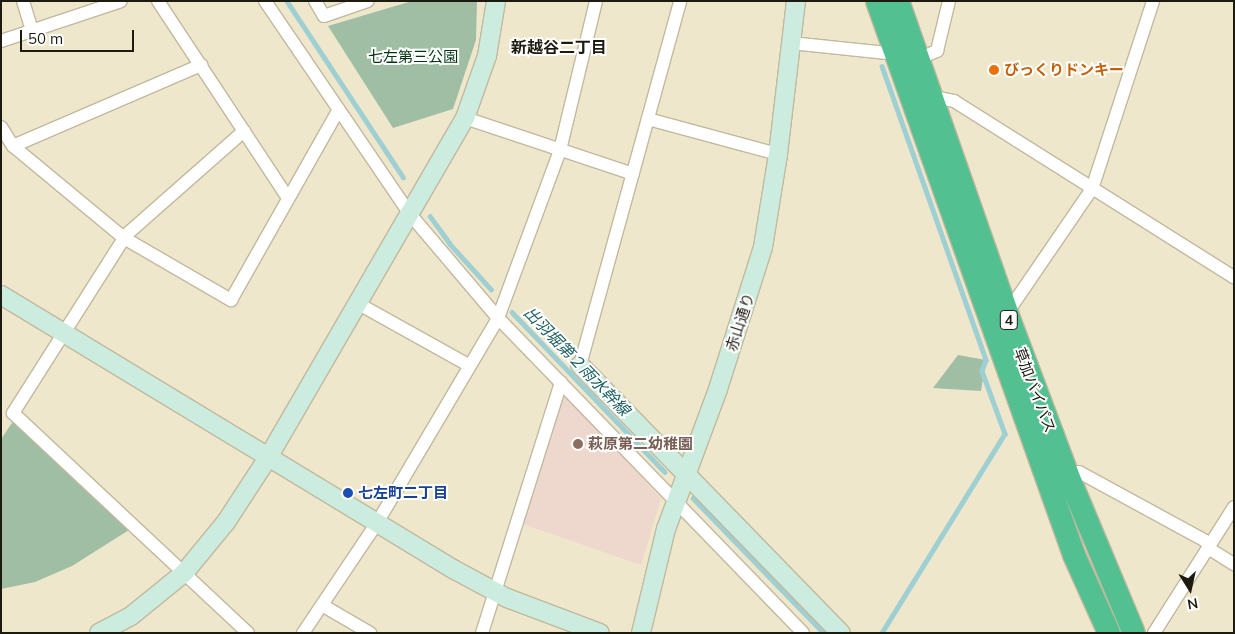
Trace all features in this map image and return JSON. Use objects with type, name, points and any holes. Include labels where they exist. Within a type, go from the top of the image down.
[{"type":"highway","name":"草加バイパス","points":[[877,1],[1074,555],[1109,633]]},
{"type":"highway","name":"草加バイパス","points":[[898,1],[1007,313],[1066,473],[1134,633]]},
{"type":"street","points":[[23,1],[32,31]]},
{"type":"street","points":[[1,41],[121,1]]},
{"type":"street","points":[[158,1],[288,198]]},
{"type":"street","points":[[265,1],[409,213],[498,318],[677,500],[803,633]]},
{"type":"street","points":[[315,1],[324,16],[368,1]]},
{"type":"street","points":[[99,633],[131,616],[184,572],[226,522],[269,456],[466,118],[487,56],[496,1]]},
{"type":"street","points":[[303,633],[377,523],[498,318],[560,150],[596,1]]},
{"type":"street","points":[[680,1],[580,365],[840,633]]},
{"type":"street","name":"赤山通り","points":[[641,633],[666,529],[688,475],[754,280],[763,247],[778,154],[796,1]]},
{"type":"street","points":[[918,58],[937,51],[949,1]]},
{"type":"street","points":[[1007,313],[1092,189],[1153,1]]},
{"type":"street","points":[[791,43],[896,54]]},
{"type":"street","points":[[13,146],[201,66]]},
{"type":"street","points":[[930,96],[954,101],[1234,277]]},
{"type":"street","points":[[1,127],[13,146],[124,238],[230,300],[338,111]]},
{"type":"street","points":[[466,118],[633,174]]},
{"type":"street","points":[[648,118],[778,154]]},
{"type":"street","points":[[244,131],[124,238],[65,334],[13,413],[248,633]]},
{"type":"street","points":[[1,295],[377,523],[494,591],[600,633]]},
{"type":"street","points":[[357,303],[470,366]]},
{"type":"street","points":[[482,633],[561,382]]},
{"type":"street","points":[[1066,473],[1079,472],[1210,546],[1234,564]]},
{"type":"street","points":[[1154,633],[1234,507]]},
{"type":"street","points":[[322,605],[370,633]]},
{"type":"shaded area","name":"萩原第二幼稚園","points":[[562,389],[661,499],[641,565],[520,523]]},
{"type":"green space","name":"七左第三公園","points":[[412,1],[477,1],[476,40],[453,109],[393,128],[328,26]]},
{"type":"green space","points":[[958,355],[986,360],[981,391],[933,388]]},
{"type":"green space","points":[[14,420],[129,530],[72,566],[35,582],[1,589],[1,439]]},
{"type":"waterway","name":"出羽堀第２雨水幹線","points":[[287,1],[403,177]]},
{"type":"waterway","points":[[882,66],[986,360],[982,371],[1005,434],[882,633]]},
{"type":"waterway","name":"出羽堀第２雨水幹線","points":[[430,216],[450,244],[491,289]]},
{"type":"waterway","name":"出羽堀第２雨水幹線","points":[[512,312],[665,472]]},
{"type":"waterway","name":"出羽堀第２雨水幹線","points":[[693,498],[824,633]]},
{"type":"place","name":"びっくりドンキー","points":[[994,70]]},
{"type":"place","name":"萩原第二幼稚園","points":[[578,444]]},
{"type":"place","name":"七左町二丁目","points":[[348,493]]},
{"type":"district","name":"新越谷二丁目","points":[[559,47]]}]
